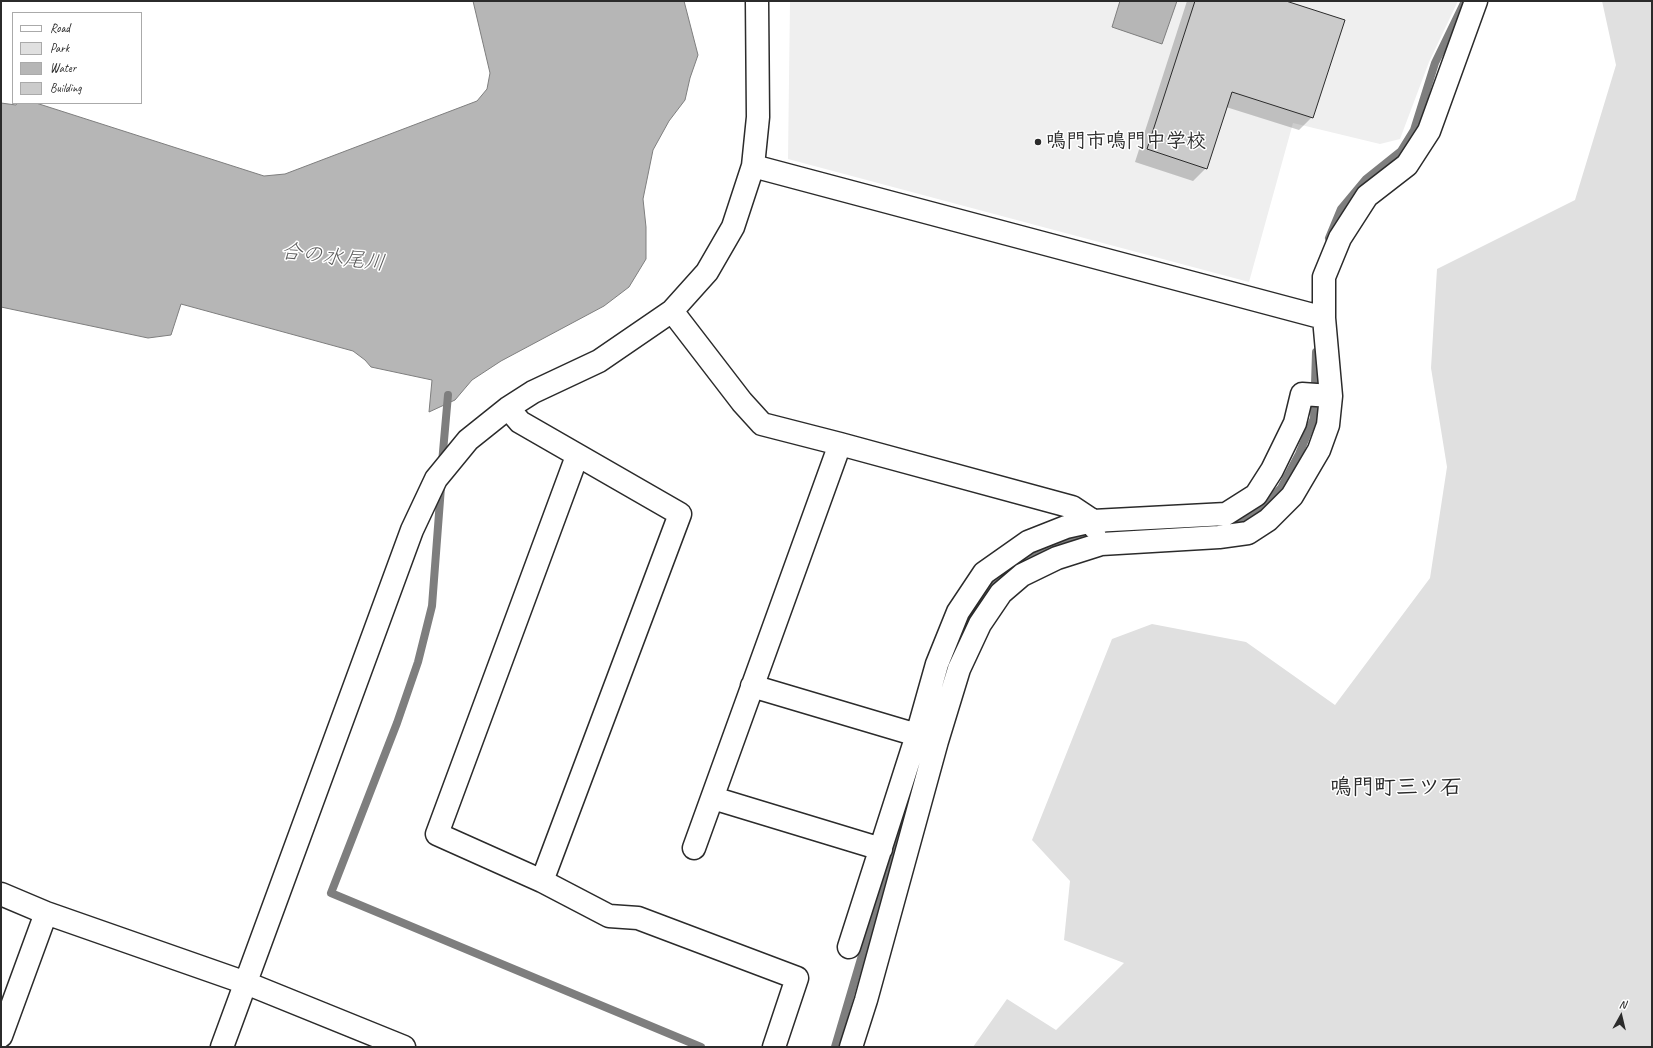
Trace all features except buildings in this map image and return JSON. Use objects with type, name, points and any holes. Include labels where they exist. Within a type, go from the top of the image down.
[{"type":"street","points":[[222,1047],[412,530],[436,479],[468,440],[508,408],[533,392],[599,361],[672,311],[707,272],[733,227],[753,166],[758,117],[757,1]]},
{"type":"street","points":[[851,1047],[866,1000],[959,669],[980,624],[1001,593],[1022,575],[1057,558],[1101,544],[1219,537],[1248,533],[1268,520],[1292,496],[1319,450],[1328,425],[1331,396],[1324,318],[1324,277],[1340,238],[1367,196],[1407,164],[1429,131],[1476,1]]},
{"type":"street","points":[[753,166],[1324,318]]},
{"type":"street","points":[[672,311],[742,402],[762,424],[1072,507],[1093,521],[1101,544]]},
{"type":"street","points":[[849,947],[917,734],[937,664],[958,612],[984,573],[1028,542],[1066,527],[1093,521],[1226,514],[1256,495],[1272,470],[1295,423],[1302,394],[1331,396]]},
{"type":"street","points":[[508,408],[520,422],[680,514],[542,881]]},
{"type":"street","points":[[694,848],[840,444]]},
{"type":"street","points":[[577,456],[437,834],[542,881],[609,916],[638,918],[797,978],[774,1047]]},
{"type":"street","points":[[752,686],[917,734]]},
{"type":"street","points":[[713,798],[881,849]]},
{"type":"street","points":[[1,894],[46,913],[246,983],[404,1047]]},
{"type":"street","points":[[1,1036],[46,913]]},
{"type":"shaded area","name":"鳴門市鳴門中学校","points":[[790,1],[1458,1],[1429,62],[1400,139],[1380,144],[1293,123],[1249,282],[788,159]]},
{"type":"green space","points":[[1602,1],[1652,1],[1652,1047],[973,1047],[1007,999],[1056,1030],[1124,963],[1064,940],[1070,881],[1032,840],[1112,639],[1152,624],[1246,642],[1335,705],[1430,578],[1447,467],[1431,368],[1437,269],[1575,200],[1616,65]]},
{"type":"water","name":"合の水尾川","points":[[473,1],[684,1],[698,55],[690,78],[685,100],[669,121],[653,150],[643,199],[646,227],[646,259],[629,287],[604,306],[501,361],[472,380],[455,400],[429,412],[432,380],[371,367],[365,360],[353,351],[181,304],[171,335],[148,338],[1,307],[1,103],[16,105],[39,104],[264,176],[285,174],[477,101],[487,89],[490,73]]},
{"type":"water","points":[[1120,1],[1177,1],[1162,44],[1112,27]]},
{"type":"waterway","points":[[1329,238],[1341,209],[1366,179],[1401,151],[1414,130],[1435,63],[1465,1]]},
{"type":"waterway","points":[[1220,527],[1249,518],[1259,512],[1281,488],[1299,454],[1314,418],[1316,352]]},
{"type":"waterway","points":[[442,463],[448,395]]},
{"type":"waterway","points":[[441,487],[432,606],[418,662],[397,723],[331,893],[701,1047]]},
{"type":"waterway","points":[[1154,528],[1186,529]]},
{"type":"waterway","points":[[960,635],[980,598],[1016,565],[1042,549],[1077,537],[1120,529]]},
{"type":"waterway","points":[[941,689],[956,646]]},
{"type":"waterway","points":[[835,1047],[914,779]]},
{"type":"place","name":"鳴門市鳴門中学校","points":[[1038,142]]},
{"type":"district","name":"鳴門町三ツ石","points":[[1396,788]]}]
